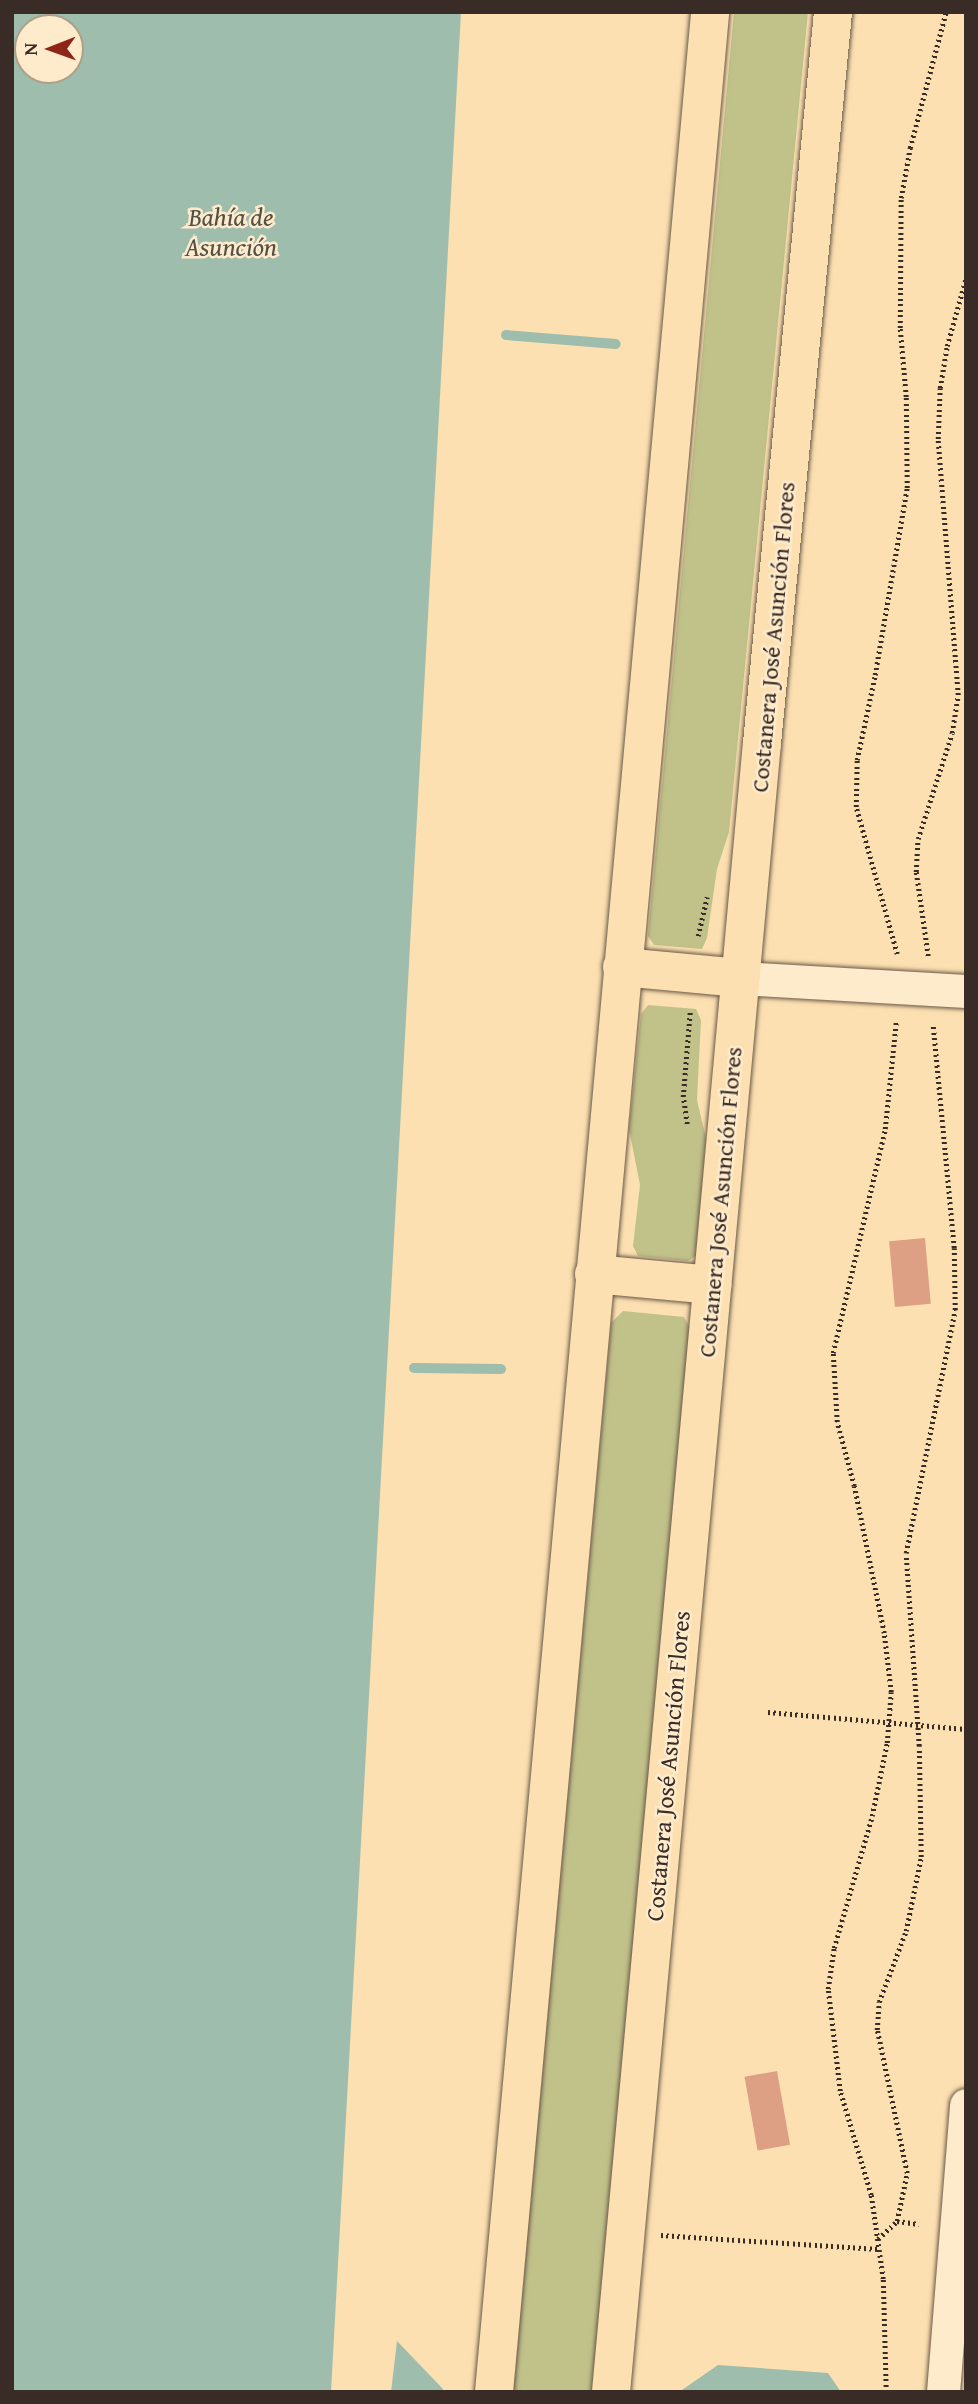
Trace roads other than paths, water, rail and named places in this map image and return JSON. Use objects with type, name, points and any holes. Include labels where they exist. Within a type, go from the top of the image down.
[{"type":"highway","points":[[494,2392],[710,12]]},
{"type":"highway","name":"Costanera José Asunción Flores","points":[[611,2392],[740,978],[833,12]]},
{"type":"highway","points":[[622,967],[740,978]]},
{"type":"highway","points":[[594,1274],[712,1285]]},
{"type":"street","points":[[740,978],[966,991]]},
{"type":"street","points":[[943,2392],[966,2105]]},
{"type":"water","name":"Bahía de Asunción","points":[[12,12],[461,12],[331,2392],[12,2392]]},
{"type":"water","points":[[397,2341],[443,2389],[443,2392],[391,2392]]},
{"type":"water","points":[[718,2365],[828,2373],[841,2392],[679,2392]]},
{"type":"waterway","points":[[506,335],[616,344]]},
{"type":"waterway","points":[[414,1368],[501,1369]]}]
